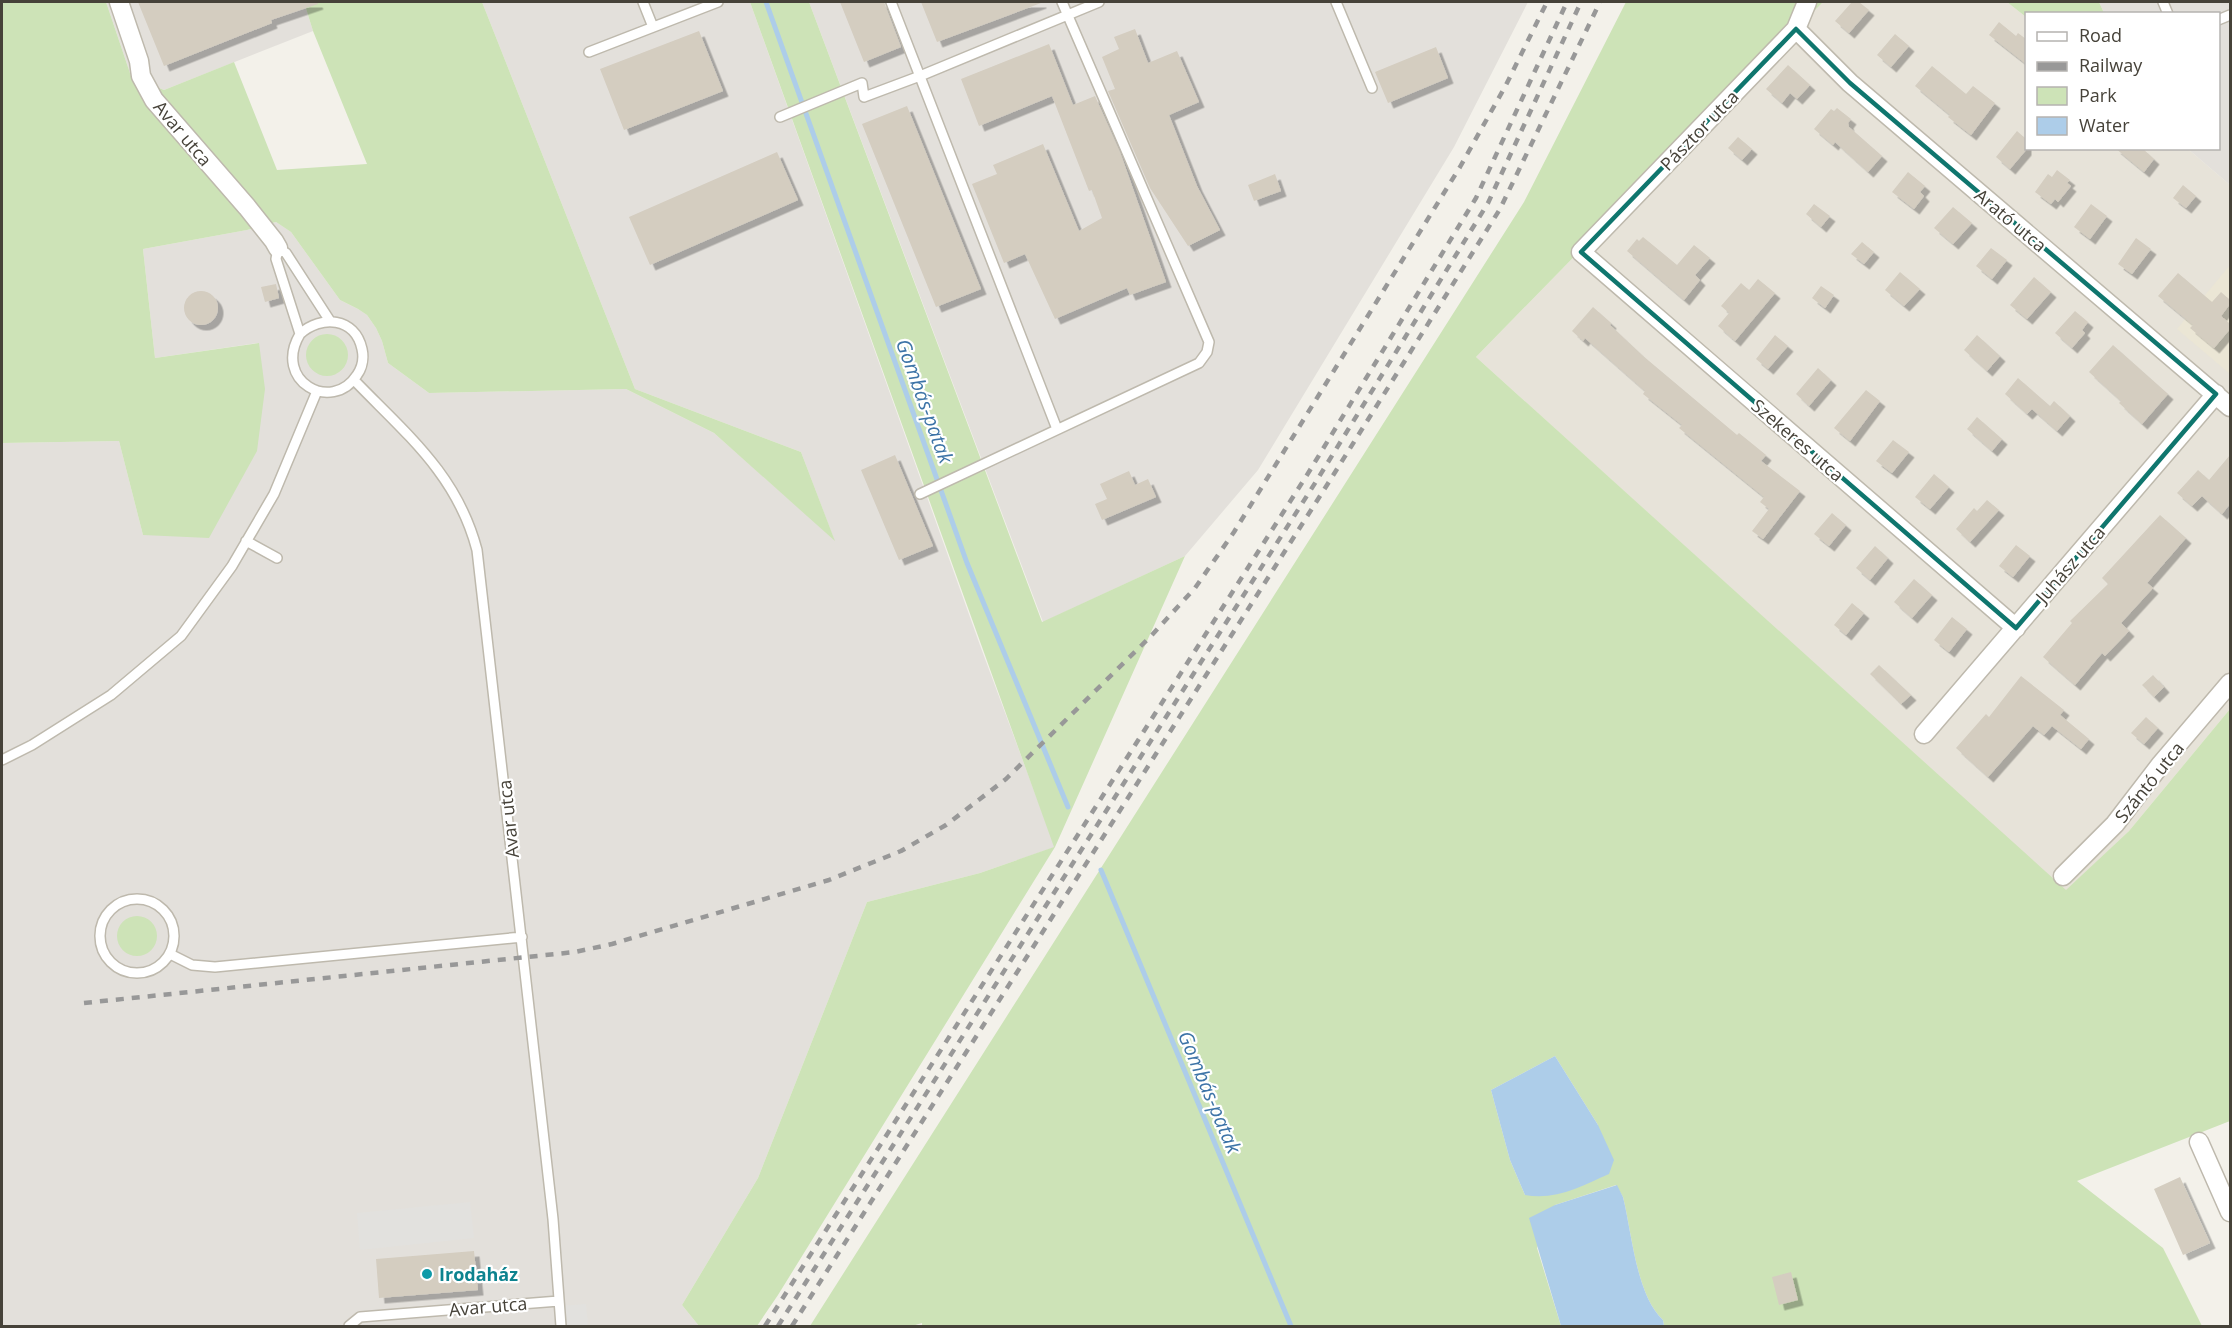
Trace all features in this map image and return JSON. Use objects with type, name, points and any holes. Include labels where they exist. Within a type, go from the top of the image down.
[{"type":"street","name":"Avar utca","points":[[119,2],[139,61],[141,76],[154,100],[247,207],[278,248]]},
{"type":"street","name":"Pásztor utca","points":[[1581,252],[1796,29],[1807,2]]},
{"type":"street","name":"Arató utca","points":[[1796,29],[1850,82],[2230,407]]},
{"type":"street","name":"Szekeres utca","points":[[1581,252],[2016,628]]},
{"type":"street","name":"Juhász utca","points":[[1924,734],[2216,394]]},
{"type":"street","name":"Szántó utca","points":[[2062,876],[2115,824],[2161,764],[2230,684]]},
{"type":"street","points":[[2199,1142],[2230,1212]]},
{"type":"lane","points":[[643,2],[653,27]]},
{"type":"lane","points":[[589,52],[718,2]]},
{"type":"lane","points":[[891,2],[1058,429]]},
{"type":"lane","points":[[920,494],[1199,363],[1207,352],[1209,342],[1062,2]]},
{"type":"lane","points":[[780,117],[862,83],[864,97],[1100,2]]},
{"type":"lane","points":[[1336,2],[1372,88]]},
{"type":"lane","name":"Avar utca","points":[[300,334],[276,259],[278,248],[286,253],[330,321],[351,330],[358,338],[363,360],[354,380],[434,464],[455,495],[472,531],[480,569],[522,937],[553,1219],[561,1326]]},
{"type":"lane","points":[[330,321],[309,326],[300,334],[291,355],[293,367],[306,386],[317,391],[327,393],[337,391],[354,380]]},
{"type":"lane","points":[[2,760],[32,745],[111,695],[181,636],[232,566],[274,494],[317,391]]},
{"type":"lane","points":[[246,541],[277,558]]},
{"type":"lane","points":[[141,898],[163,908],[173,924],[174,942],[170,954],[163,964],[152,971],[140,974],[116,967],[107,958],[100,935],[102,923],[108,912],[117,904],[128,899],[141,898]]},
{"type":"lane","points":[[170,954],[192,965],[215,967],[522,937]]},
{"type":"lane","name":"Avar utca","points":[[349,1326],[360,1317],[559,1301]]},
{"type":"highlighted area","points":[[1796,29],[1850,83],[2216,394],[2016,628],[1581,252]]},
{"type":"shaded area","points":[[106,2],[304,2],[313,31],[164,90],[131,76]]},
{"type":"shaded area","points":[[482,2],[750,2],[981,648],[1055,847],[980,873],[867,902],[758,1178],[682,1305],[699,1326],[2,1326],[2,443],[119,441],[143,535],[258,343],[155,358],[143,249],[247,230],[276,222],[291,232],[340,300],[367,315],[382,341],[388,363],[429,393],[626,389],[714,433],[834,539],[801,452],[635,389]]},
{"type":"shaded area","points":[[809,2],[1528,2],[1454,147],[1258,470],[1185,556],[1043,622]]},
{"type":"shaded area","points":[[1823,2],[2007,2],[2025,16],[2025,150],[2189,150],[2230,185],[2230,709],[2129,831],[2066,891],[1476,357]]},
{"type":"shaded area","points":[[2099,2],[2230,2],[2230,185],[2189,150],[2220,150],[2220,12],[2104,12]]},
{"type":"shaded area","points":[[2230,265],[2230,374],[2177,329]]},
{"type":"shaded area","points":[[470,1202],[474,1238],[360,1250],[357,1213]]},
{"type":"shaded area","points":[[586,1304],[588,1326],[561,1326],[559,1306]]},
{"type":"green space","points":[[2,2],[106,2],[131,76],[164,90],[234,62],[277,170],[367,164],[313,31],[304,2],[482,2],[635,389],[801,452],[835,541],[714,433],[626,389],[429,393],[388,363],[382,341],[367,315],[340,300],[291,232],[276,222],[247,230],[143,249],[155,358],[259,343],[265,389],[257,451],[209,538],[143,535],[119,441],[2,443]]},
{"type":"green space","points":[[750,2],[809,2],[1042,622],[1185,556],[1055,847],[778,1295],[757,1326],[699,1326],[682,1305],[758,1178],[867,902],[980,873],[1054,847]]},
{"type":"green space","points":[[1626,2],[1823,2],[1476,357],[2066,890],[2129,831],[2230,709],[2230,1121],[2077,1181],[2163,1248],[2202,1326],[1664,1326],[1641,1280],[1623,1197],[1616,1185],[1555,1205],[1537,1248],[1561,1326],[922,1326],[922,1323],[912,1326],[810,1326],[1524,202]],"holes":[[[1555,1056],[1598,1125],[1525,1195],[1510,1160],[1491,1090]]]},
{"type":"green space","points":[[2007,2],[2099,2],[2104,12],[2025,12],[2025,16]]},
{"type":"green space","points":[[327,334],[342,340],[348,355],[342,370],[327,376],[312,370],[306,355],[312,340]]},
{"type":"green space","points":[[137,916],[151,922],[157,936],[151,950],[137,956],[123,950],[117,936],[123,922]]},
{"type":"water","points":[[1555,1056],[1598,1125],[1614,1160],[1609,1174],[1578,1188],[1547,1196],[1525,1195],[1510,1160],[1491,1090]]},
{"type":"water","points":[[1617,1185],[1623,1197],[1641,1280],[1664,1326],[1561,1326],[1529,1218],[1555,1205]]},
{"type":"building","points":[[138,2],[317,2],[318,4],[271,20],[272,23],[164,66]]},
{"type":"building","points":[[840,2],[884,2],[901,47],[864,62]]},
{"type":"building","points":[[921,2],[1041,2],[1041,3],[937,42]]},
{"type":"building","points":[[1852,2],[1859,2],[1869,10],[1849,33],[1835,21]]},
{"type":"building","points":[[1999,22],[2016,36],[2018,33],[2025,38],[2025,63],[1989,35]]},
{"type":"building","points":[[1135,29],[1148,63],[1177,51],[1199,102],[1169,115],[1197,186],[1220,230],[1188,246],[1150,188],[1108,91],[1115,89],[1102,57],[1119,49],[1114,37]]},
{"type":"building","points":[[699,31],[723,91],[624,130],[600,69]]},
{"type":"building","points":[[1895,34],[1909,46],[1891,67],[1877,55]]},
{"type":"building","points":[[1049,44],[1073,105],[1095,96],[1120,152],[1166,282],[1130,295],[1127,288],[1055,319],[1025,254],[1004,263],[972,184],[997,174],[993,165],[1043,144],[1079,231],[1102,218],[1092,190],[1089,191],[1052,96],[979,126],[961,79]]},
{"type":"building","points":[[1436,47],[1448,78],[1388,103],[1375,72]]},
{"type":"building","points":[[1788,65],[1810,85],[1797,99],[1790,93],[1782,103],[1766,89]]},
{"type":"building","points":[[1932,66],[1966,94],[1973,86],[1995,103],[1971,135],[1915,86]]},
{"type":"building","points":[[907,106],[981,289],[936,307],[862,124]]},
{"type":"building","points":[[1837,108],[1851,119],[1848,123],[1849,127],[1882,156],[1868,172],[1835,142],[1833,145],[1814,129],[1831,109],[1834,111]]},
{"type":"building","points":[[2017,131],[2025,138],[2026,150],[2010,169],[1996,157]]},
{"type":"building","points":[[1738,137],[1752,149],[1742,160],[1728,148]]},
{"type":"building","points":[[2117,150],[2144,150],[2154,159],[2144,172]]},
{"type":"building","points":[[777,152],[798,200],[650,265],[629,217]]},
{"type":"building","points":[[2057,170],[2070,180],[2067,183],[2071,186],[2058,202],[2055,199],[2051,204],[2035,192],[2048,174],[2052,177]]},
{"type":"building","points":[[1908,172],[1925,186],[1920,192],[1924,196],[1914,209],[1892,192]]},
{"type":"building","points":[[1275,174],[1281,191],[1254,201],[1248,185]]},
{"type":"building","points":[[2183,185],[2196,196],[2186,208],[2173,198]]},
{"type":"building","points":[[1814,204],[1830,216],[1821,227],[1806,214]]},
{"type":"building","points":[[2091,204],[2107,216],[2090,239],[2074,227]]},
{"type":"building","points":[[1953,207],[1972,223],[1953,244],[1934,228]]},
{"type":"building","points":[[1643,237],[1677,265],[1694,245],[1710,258],[1695,275],[1700,280],[1684,300],[1627,251],[1637,239],[1639,241]]},
{"type":"building","points":[[2136,238],[2151,249],[2132,274],[2118,264]]},
{"type":"building","points":[[1862,242],[1874,252],[1864,264],[1851,254]]},
{"type":"building","points":[[1991,248],[2007,260],[1992,279],[1976,266]]},
{"type":"building","points":[[1900,272],[1920,289],[1904,306],[1885,290]]},
{"type":"building","points":[[2178,273],[2212,302],[2221,292],[2230,300],[2230,304],[2221,316],[2230,324],[2230,329],[2214,348],[2190,328],[2193,325],[2158,296]]},
{"type":"building","points":[[2034,277],[2051,292],[2027,319],[2010,305]]},
{"type":"building","points":[[1758,279],[1775,293],[1735,341],[1718,326],[1729,313],[1721,306],[1741,283],[1749,290]]},
{"type":"building","points":[[276,284],[279,298],[265,302],[261,287]]},
{"type":"building","points":[[1821,286],[1834,295],[1825,308],[1812,298]]},
{"type":"building","points":[[201,291],[213,296],[218,308],[213,320],[201,325],[189,320],[184,308],[189,296]]},
{"type":"building","points":[[1593,307],[1643,356],[1737,435],[1739,433],[1766,455],[1761,461],[1800,491],[1763,539],[1752,531],[1769,509],[1760,502],[1764,497],[1679,428],[1682,425],[1643,394],[1645,391],[1585,338],[1583,341],[1572,331]]},
{"type":"building","points":[[2075,311],[2088,322],[2082,330],[2085,333],[2072,348],[2055,333]]},
{"type":"building","points":[[1775,335],[1788,346],[1768,369],[1756,359]]},
{"type":"building","points":[[1977,335],[2000,356],[1987,371],[1964,350]]},
{"type":"building","points":[[2113,345],[2168,394],[2142,424],[2089,372]]},
{"type":"building","points":[[1818,368],[1831,380],[1809,406],[1796,394]]},
{"type":"building","points":[[2018,378],[2050,406],[2054,401],[2070,416],[2057,431],[2032,409],[2027,414],[2005,394]]},
{"type":"building","points":[[1866,390],[1880,401],[1850,441],[1834,428]]},
{"type":"building","points":[[1977,417],[2002,439],[1992,451],[1967,429]]},
{"type":"building","points":[[1893,440],[1909,452],[1892,473],[1876,461]]},
{"type":"building","points":[[895,455],[933,546],[899,560],[861,470]]},
{"type":"building","points":[[2230,455],[2230,504],[2222,514],[2202,496],[2192,506],[2177,493],[2198,470],[2209,480]]},
{"type":"building","points":[[1129,471],[1135,485],[1148,479],[1156,497],[1102,520],[1095,504],[1107,499],[1100,484]]},
{"type":"building","points":[[1934,474],[1949,487],[1930,509],[1915,497]]},
{"type":"building","points":[[1987,500],[1999,510],[1970,542],[1956,529],[1974,508],[1977,511]]},
{"type":"building","points":[[1832,513],[1846,525],[1829,546],[1814,534]]},
{"type":"building","points":[[2160,515],[2186,538],[2147,583],[2153,588],[2121,623],[2129,631],[2105,656],[2102,653],[2075,685],[2043,657],[2072,623],[2070,621],[2108,584],[2102,578]]},
{"type":"building","points":[[2016,545],[2030,556],[2013,577],[1999,566]]},
{"type":"building","points":[[1875,546],[1888,558],[1870,580],[1856,568]]},
{"type":"building","points":[[1914,579],[1932,595],[1912,618],[1894,602]]},
{"type":"building","points":[[1852,603],[1864,613],[1846,635],[1834,625]]},
{"type":"building","points":[[1952,617],[1967,629],[1949,652],[1934,640]]},
{"type":"building","points":[[1879,665],[1911,695],[1901,704],[1870,674]]},
{"type":"building","points":[[2153,675],[2164,687],[2154,697],[2142,685]]},
{"type":"building","points":[[2021,676],[2064,710],[2060,715],[2089,739],[2081,749],[2052,726],[2044,735],[2033,726],[1988,777],[1956,748],[1986,714],[1989,717]]},
{"type":"building","points":[[2146,717],[2158,728],[2144,744],[2131,733]]},
{"type":"building","points":[[2180,1177],[2210,1243],[2183,1255],[2154,1189]]},
{"type":"building","name":"Irodaház","points":[[474,1251],[478,1290],[379,1298],[376,1259]]},
{"type":"building","points":[[1791,1272],[1798,1300],[1779,1305],[1772,1277]]},
{"type":"waterway","name":"Gombás-patak","points":[[766,2],[967,563],[1068,807]]},
{"type":"waterway","name":"Gombás-patak","points":[[1101,870],[1291,1326]]},
{"type":"railway","points":[[84,1003],[575,952],[612,944],[829,880],[901,851],[946,825],[1006,779],[1151,636],[1195,588],[1234,532],[1460,167],[1506,85],[1547,2]]},
{"type":"railway","points":[[765,1326],[1307,475],[1476,198],[1567,2]]},
{"type":"railway","points":[[778,1326],[1317,480],[1488,203],[1581,2]]},
{"type":"railway","points":[[792,1326],[1500,209],[1600,2]]},
{"type":"place","name":"Irodaház","points":[[427,1274]]}]
